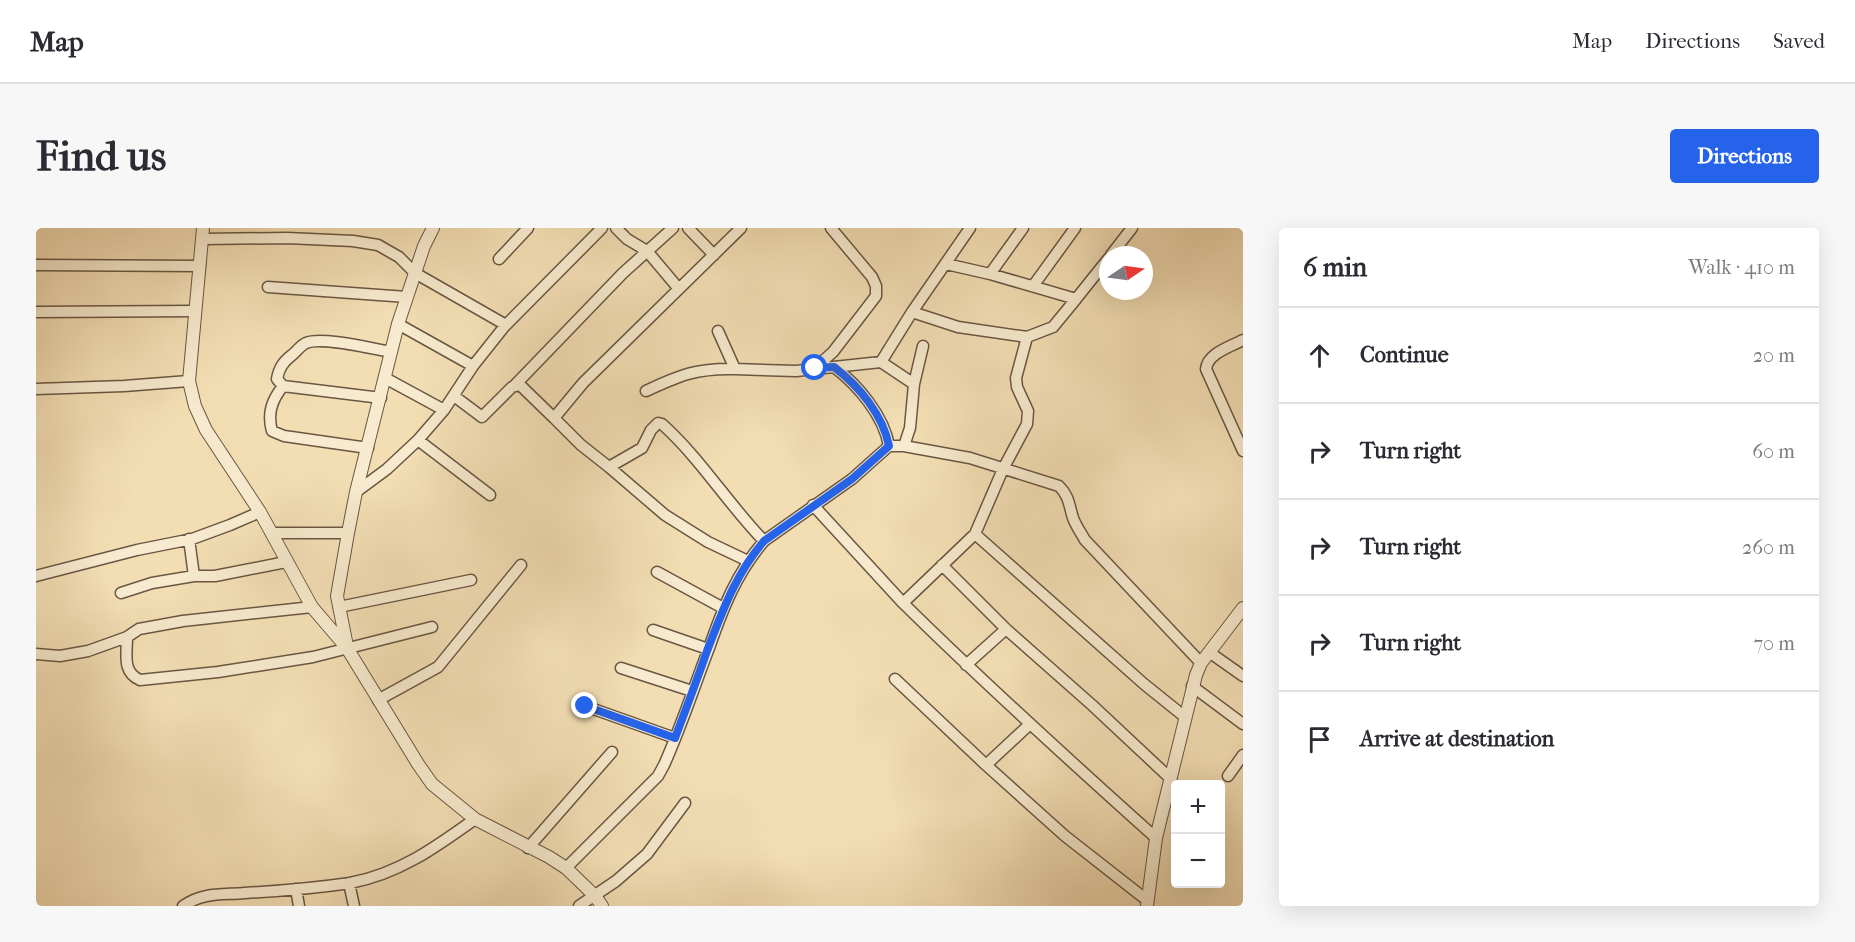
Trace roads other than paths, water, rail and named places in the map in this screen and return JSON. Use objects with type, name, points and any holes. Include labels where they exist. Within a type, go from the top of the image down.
[{"type":"street","points":[[347,648],[339,607],[338,586],[356,492],[398,324],[424,246],[433,228]]},
{"type":"street","points":[[499,259],[526,228]]},
{"type":"street","points":[[356,492],[387,469],[418,440],[444,410],[473,366],[506,325],[602,228]]},
{"type":"street","points":[[616,228],[627,239],[647,251],[679,289]]},
{"type":"street","points":[[454,396],[482,417],[623,273],[673,228]]},
{"type":"street","points":[[688,228],[714,255]]},
{"type":"street","points":[[554,418],[583,383],[741,228]]},
{"type":"street","points":[[815,368],[833,352],[876,296],[876,286],[872,277],[831,228]]},
{"type":"street","points":[[881,362],[912,312],[970,228]]},
{"type":"street","points":[[990,273],[1023,228]]},
{"type":"street","points":[[1033,286],[1075,228]]},
{"type":"street","points":[[1117,246],[1131,228]]},
{"type":"street","points":[[506,325],[415,273],[399,257],[378,245],[203,233],[189,381],[195,406],[206,430],[260,512],[312,607],[347,648],[432,784],[475,819],[566,868],[598,901]]},
{"type":"street","points":[[946,264],[990,273],[1076,299]]},
{"type":"street","points":[[36,265],[200,266]]},
{"type":"street","points":[[912,312],[958,327],[1027,337],[1053,327],[1099,270]]},
{"type":"street","points":[[268,287],[407,297]]},
{"type":"street","points":[[36,312],[194,310]]},
{"type":"street","points":[[398,324],[473,366]]},
{"type":"street","points":[[718,331],[735,369]]},
{"type":"street","points":[[903,603],[975,534],[1028,418],[1028,411],[1017,387],[1016,378],[1027,337]]},
{"type":"street","points":[[1243,340],[1212,356],[1207,362],[1206,369],[1243,451]]},
{"type":"street","points":[[381,398],[283,386],[277,378],[279,368],[307,343],[322,341],[391,352]]},
{"type":"street","points":[[904,446],[910,428],[914,384],[923,346]]},
{"type":"street","points":[[646,391],[699,370],[715,368],[796,371],[881,362],[914,384]]},
{"type":"street","points":[[834,367],[867,400],[883,425],[889,446]]},
{"type":"street","points":[[385,378],[444,410]]},
{"type":"street","points":[[36,389],[189,381]]},
{"type":"street","points":[[515,385],[520,385],[581,445],[665,515],[708,542],[748,561]]},
{"type":"street","points":[[283,386],[274,398],[271,408],[269,421],[272,431],[284,436],[368,448]]},
{"type":"street","points":[[609,466],[642,448],[651,430],[658,423],[662,424],[681,440],[750,527],[764,541]]},
{"type":"street","points":[[418,440],[490,495]]},
{"type":"street","points":[[566,868],[658,776],[675,738],[723,608],[735,581],[748,561],[764,541],[852,479],[889,446],[904,446],[970,458],[1059,486],[1066,492],[1073,517],[1085,540],[1201,663]]},
{"type":"street","points":[[813,505],[903,603],[966,665],[1156,838]]},
{"type":"street","points":[[36,576],[189,539],[260,512]]},
{"type":"street","points":[[271,533],[348,533]]},
{"type":"street","points":[[975,534],[1144,684],[1185,717]]},
{"type":"street","points":[[189,539],[194,576]]},
{"type":"street","points":[[121,593],[152,583],[194,576],[215,576],[286,562]]},
{"type":"street","points":[[378,700],[438,667],[521,565]]},
{"type":"street","points":[[942,565],[1006,630],[1172,779]]},
{"type":"street","points":[[657,572],[723,608]]},
{"type":"street","points":[[339,607],[471,580]]},
{"type":"street","points":[[36,654],[60,656],[79,653],[127,637],[138,629],[161,625],[312,607]]},
{"type":"street","points":[[1147,903],[1156,838],[1172,779],[1192,686],[1201,663],[1242,612]]},
{"type":"street","points":[[127,637],[128,669],[131,676],[140,680],[218,672],[313,657],[432,627]]},
{"type":"street","points":[[653,630],[708,649]]},
{"type":"street","points":[[966,665],[1006,630]]},
{"type":"street","points":[[1209,652],[1243,676]]},
{"type":"street","points":[[621,668],[692,691]]},
{"type":"street","points":[[895,679],[1065,836],[1147,903]]},
{"type":"street","points":[[1192,686],[1243,724]]},
{"type":"street","points":[[585,706],[675,738]]},
{"type":"street","points":[[986,765],[1030,724]]},
{"type":"street","points":[[528,848],[612,752]]},
{"type":"street","points":[[1228,776],[1243,755]]},
{"type":"street","points":[[579,906],[598,901],[647,854],[686,803]]},
{"type":"street","points":[[185,906],[205,895],[296,889],[349,883],[376,877],[401,868],[475,819]]},
{"type":"street","points":[[349,883],[354,906]]},
{"type":"street","points":[[296,889],[299,906]]},
{"type":"street","points":[[243,894],[245,906]]}]
